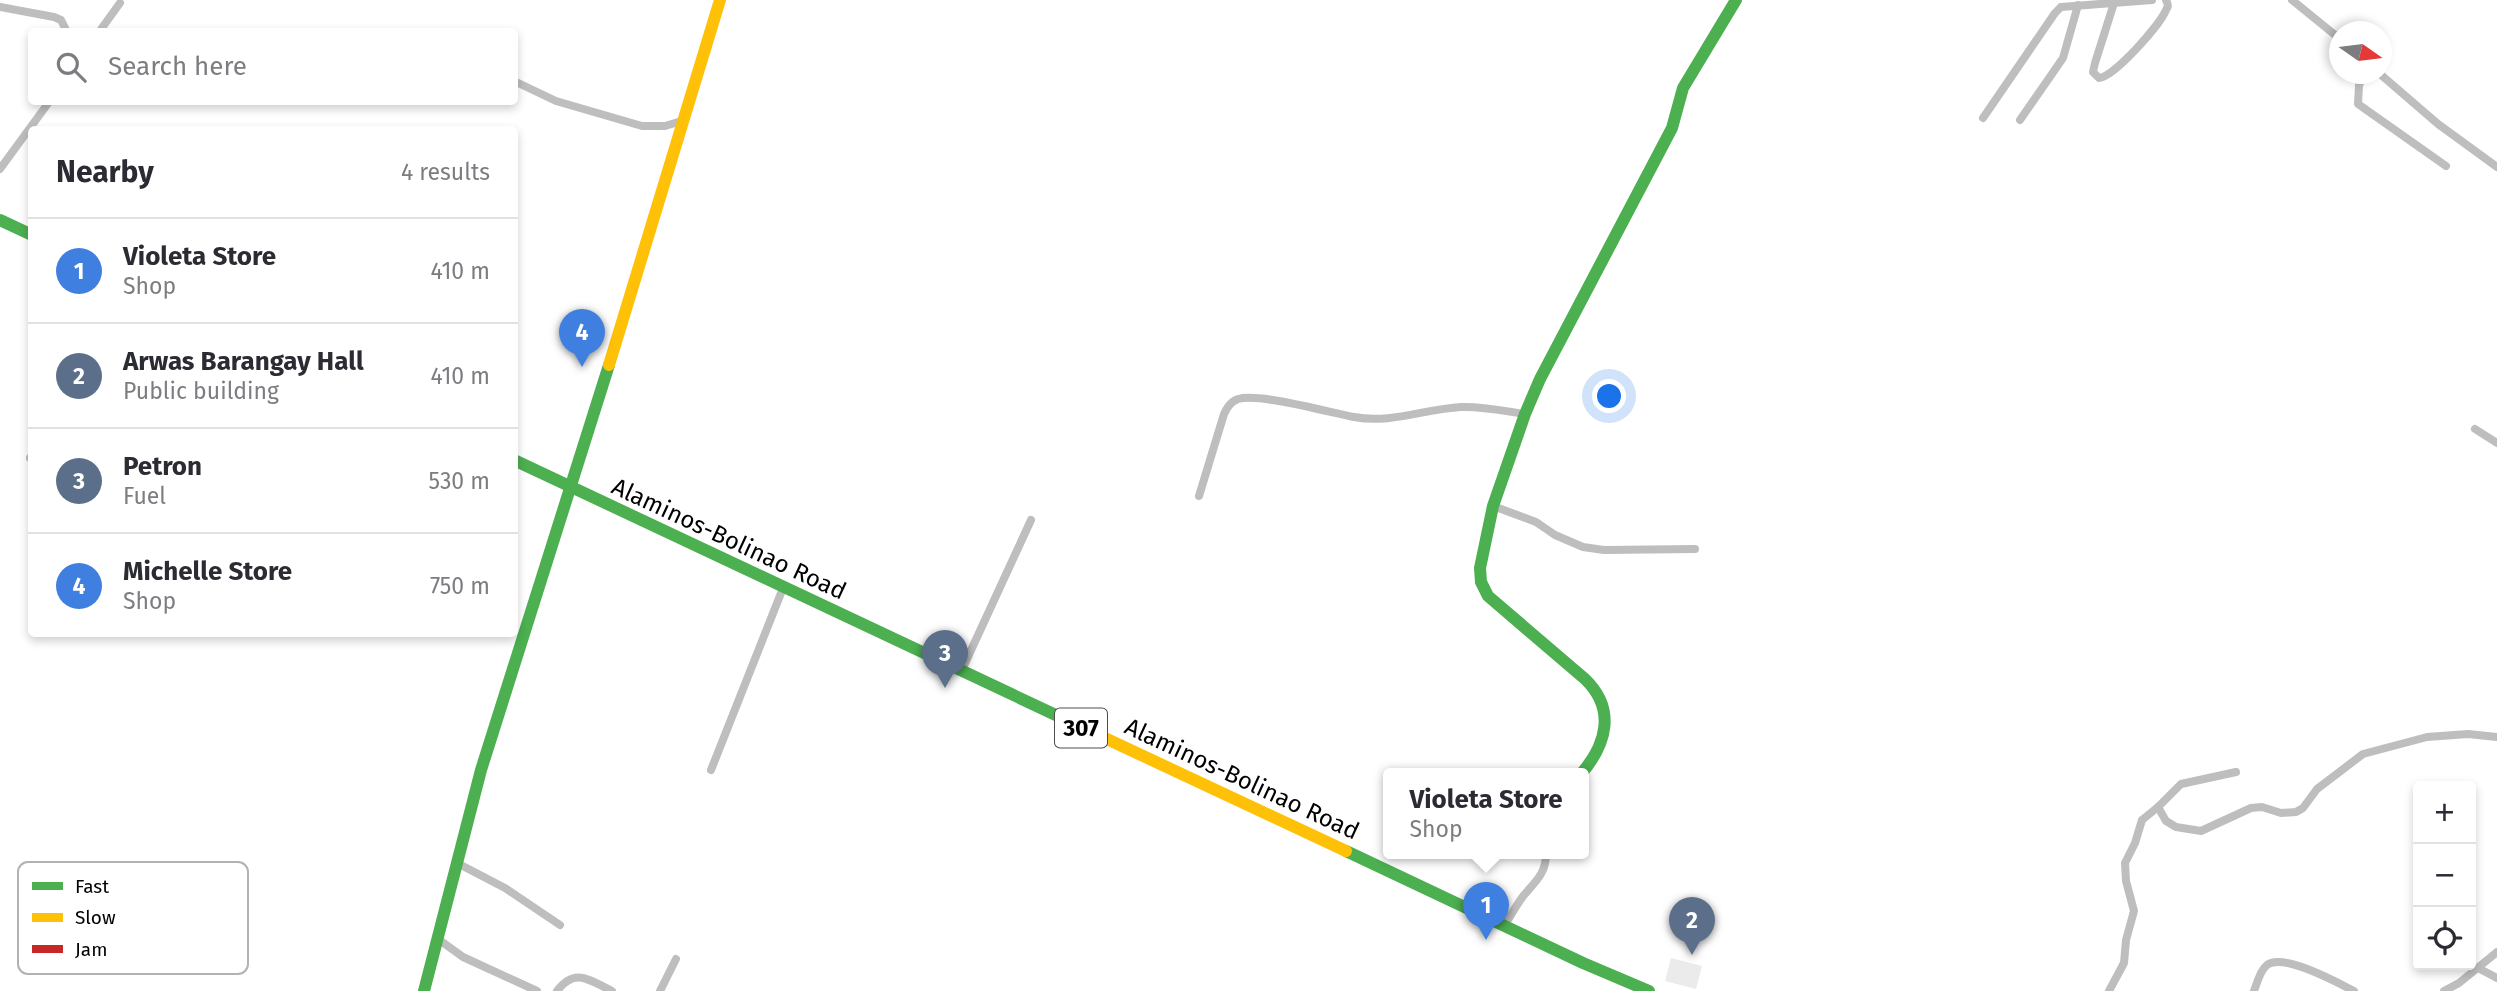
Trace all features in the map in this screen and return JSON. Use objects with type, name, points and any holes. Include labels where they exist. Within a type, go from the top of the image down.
[{"type":"street","points":[[424,991],[481,770],[572,487],[720,0]]},
{"type":"street","points":[[1586,768],[1601,746],[1603,705],[1597,693],[1488,596],[1481,582],[1480,568],[1493,506],[1540,379],[1662,150],[1684,88],[1736,0]]},
{"type":"street","points":[[1983,118],[2057,9],[2066,5],[2152,0]]},
{"type":"street","points":[[2118,2],[2095,63],[2093,72],[2099,78],[2112,72],[2144,40],[2167,9],[2166,0]]},
{"type":"street","points":[[2292,0],[2329,31]]},
{"type":"street","points":[[102,28],[120,3]]},
{"type":"street","points":[[2020,120],[2063,58],[2078,5]]},
{"type":"street","points":[[0,7],[54,17],[61,20],[65,28]]},
{"type":"street","points":[[518,83],[556,101],[642,126],[665,126],[685,120]]},
{"type":"street","points":[[2360,84],[2358,104],[2446,166]]},
{"type":"street","points":[[2392,84],[2438,124],[2497,167]]},
{"type":"street","points":[[31,126],[46,105]]},
{"type":"street","points":[[0,169],[28,130]]},
{"type":"street","points":[[0,220],[28,233]]},
{"type":"street","points":[[1199,496],[1224,414],[1230,403],[1238,399],[1269,400],[1380,420],[1459,407],[1525,414]]},
{"type":"street","points":[[2476,429],[2497,443]]},
{"type":"street","name":"Alaminos-Bolinao Road","points":[[518,462],[961,672],[1583,963],[1649,991]]},
{"type":"street","points":[[1493,506],[1536,522],[1555,535],[1583,547],[1604,550],[1695,549]]},
{"type":"street","points":[[961,672],[1031,520]]},
{"type":"street","points":[[711,770],[783,588]]},
{"type":"street","points":[[2158,807],[2166,821],[2176,827],[2201,831],[2251,808],[2262,807],[2281,813],[2296,812],[2303,808],[2317,789],[2362,754],[2427,737],[2468,734],[2497,737]]},
{"type":"street","points":[[2109,991],[2124,963],[2126,940],[2134,911],[2126,881],[2125,863],[2142,820],[2181,784],[2236,772]]},
{"type":"street","points":[[1505,925],[1524,896],[1539,880],[1546,859]]},
{"type":"street","points":[[457,863],[505,888],[560,925]]},
{"type":"street","points":[[438,939],[463,957],[537,991]]},
{"type":"street","points":[[2444,991],[2459,983],[2497,952]]},
{"type":"street","points":[[660,991],[676,959]]},
{"type":"street","points":[[2254,991],[2265,966],[2282,962],[2310,970],[2354,991]]},
{"type":"street","points":[[2478,968],[2497,978]]},
{"type":"street","points":[[557,991],[565,979],[576,976],[612,991]]},
{"type":"shaded area","points":[[1671,958],[1702,966],[1696,989],[1665,981]]},
{"type":"traffic: fast","points":[[1586,768],[1597,751],[1604,726],[1604,714],[1595,690],[1488,596],[1481,582],[1480,568],[1493,506],[1540,379],[1672,128],[1683,88],[1736,0]]},
{"type":"traffic: fast","points":[[0,220],[28,233]]},
{"type":"traffic: fast","points":[[424,991],[481,770],[609,365]]},
{"type":"traffic: fast","points":[[518,462],[1077,725]]},
{"type":"traffic: fast","points":[[1346,851],[1583,963],[1649,991]]},
{"type":"traffic: slow","points":[[609,365],[720,0]]},
{"type":"traffic: slow","points":[[1077,725],[1346,851]]},
{"type":"place","name":"Michelle Store","points":[[582,367]]},
{"type":"place","name":"Petron","points":[[945,688]]},
{"type":"place","name":"Violeta Store","points":[[1486,940]]},
{"type":"place","name":"Arwas Barangay Hall","points":[[1692,955]]}]
